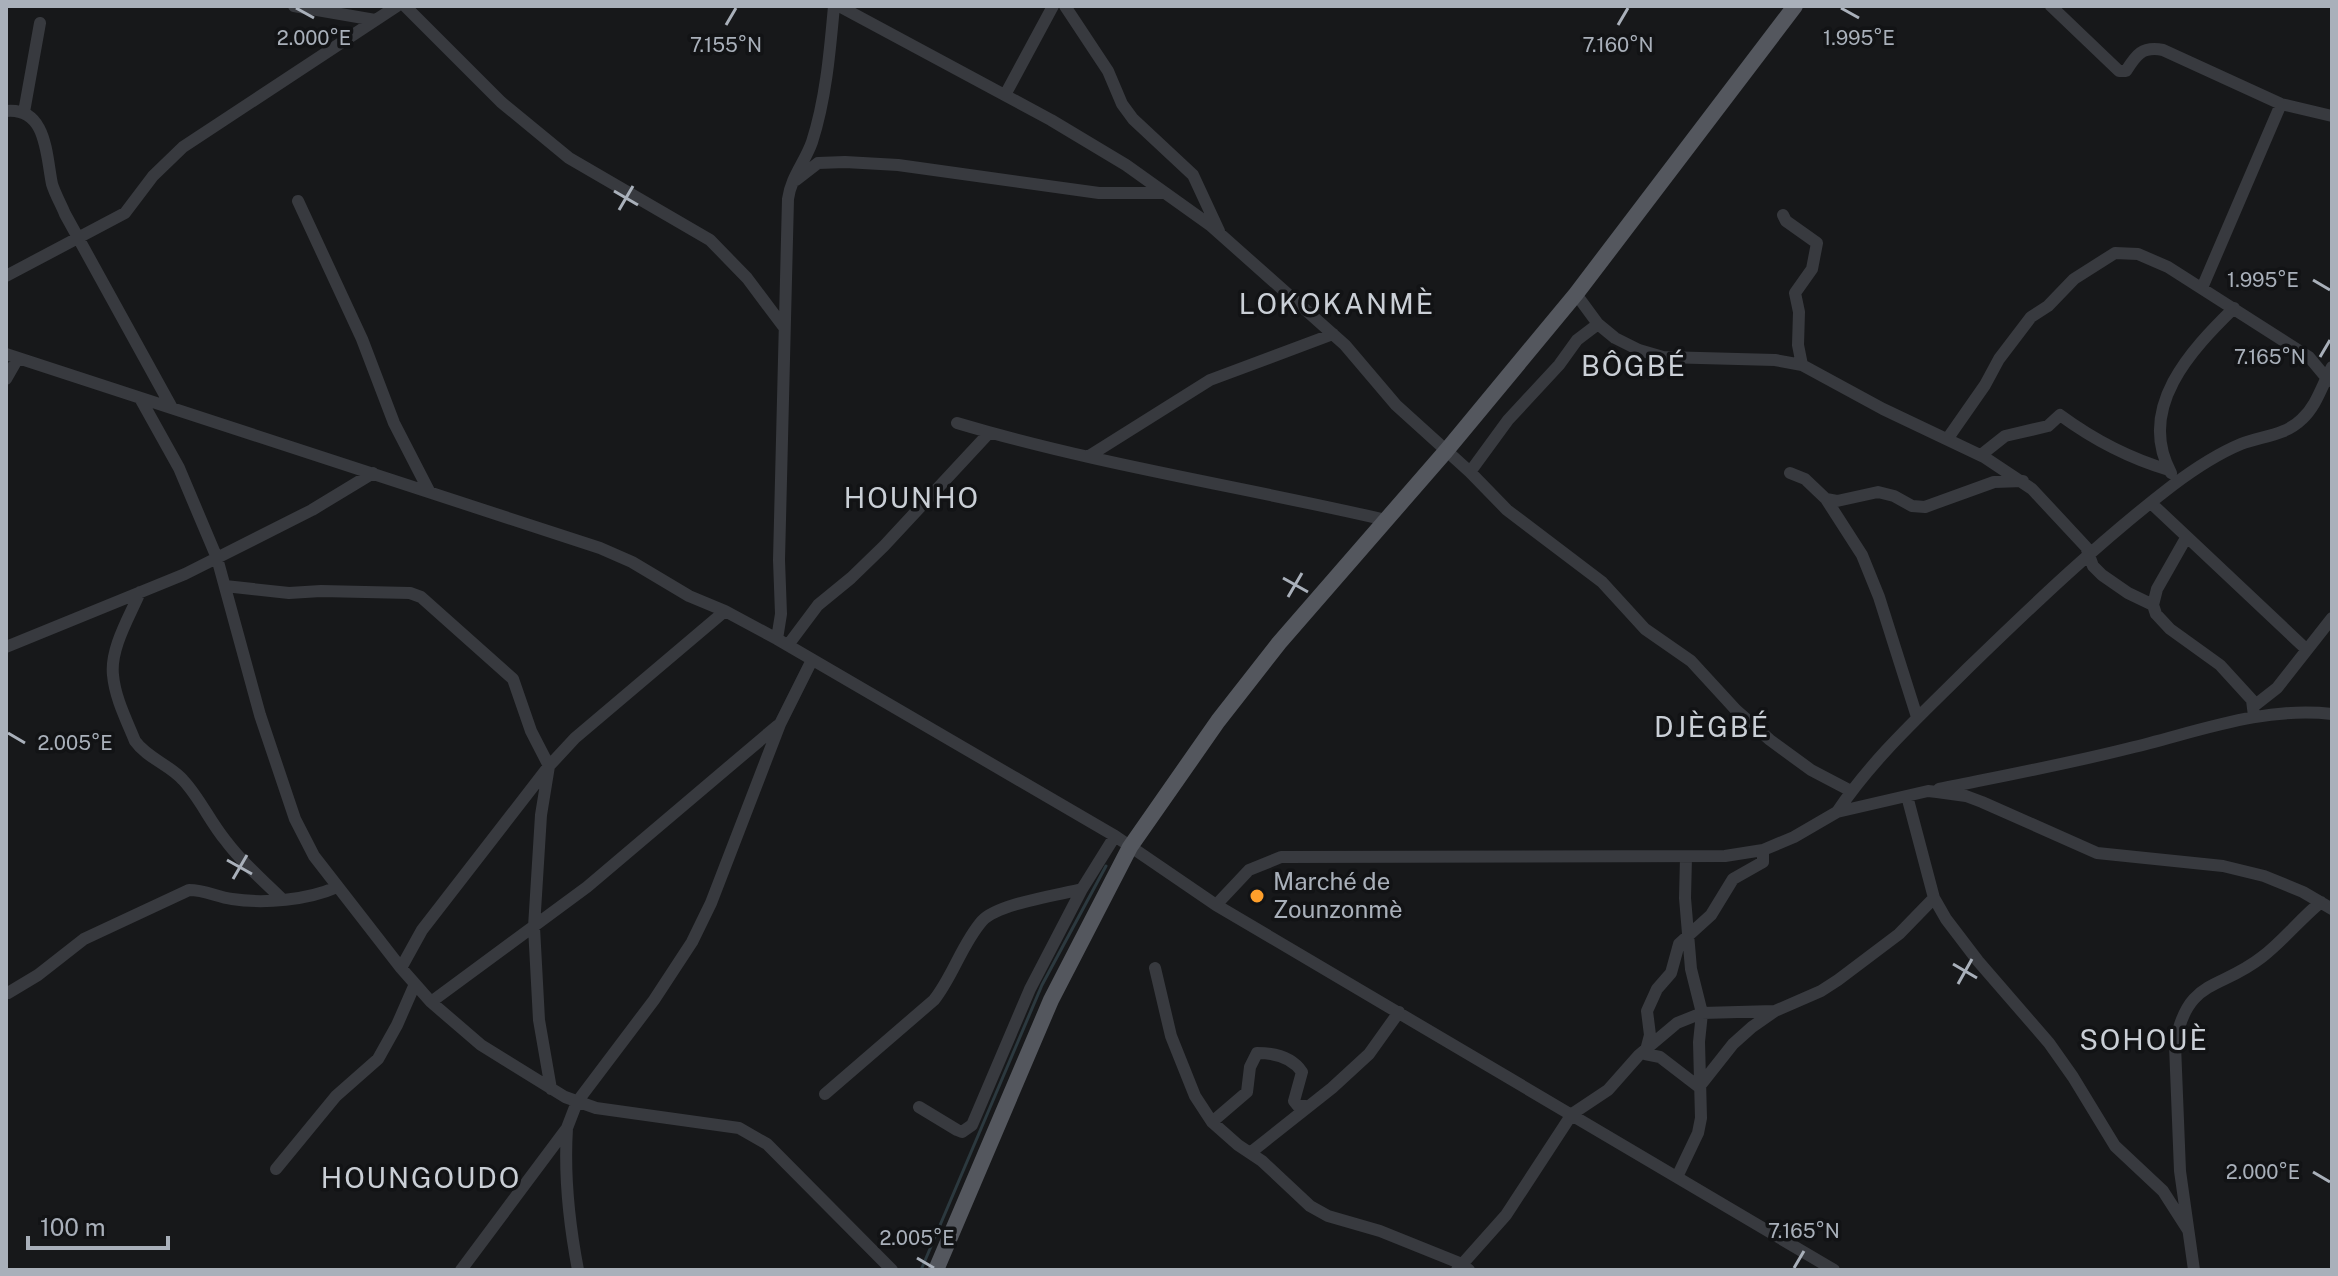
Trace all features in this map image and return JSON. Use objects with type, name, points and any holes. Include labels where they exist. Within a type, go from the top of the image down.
[{"type":"main road","points":[[936,1270],[1040,994],[1130,847],[1218,721],[1279,643],[1446,451],[1576,294],[1795,6]]},
{"type":"street","points":[[294,6],[375,20]]},
{"type":"street","points":[[6,276],[125,213],[153,176],[183,147],[397,6]]},
{"type":"street","points":[[405,6],[492,93],[557,149],[710,240],[747,278],[784,327]]},
{"type":"street","points":[[783,642],[779,560],[790,185],[814,134],[836,6],[1005,95],[1126,165],[1221,234],[1333,334],[1396,405],[1507,510],[1602,582],[1645,629],[1681,652],[1736,710],[1770,740],[1811,770],[1851,791]]},
{"type":"street","points":[[1005,95],[1053,6]]},
{"type":"street","points":[[1065,6],[1108,71],[1122,104],[1133,119],[1193,175],[1221,234]]},
{"type":"street","points":[[2051,6],[2119,71],[2126,71],[2141,51],[2154,48],[2281,104],[2332,116]]},
{"type":"street","points":[[24,112],[40,23]]},
{"type":"street","points":[[2202,288],[2281,104]]},
{"type":"street","points":[[6,111],[24,112],[33,118],[43,136],[53,188],[172,408]]},
{"type":"street","points":[[790,185],[818,163],[835,161],[898,165],[1099,193],[1165,193]]},
{"type":"street","points":[[298,201],[362,339],[394,423],[429,491]]},
{"type":"street","points":[[1783,215],[1786,221],[1817,243],[1812,269],[1795,293],[1802,365]]},
{"type":"street","points":[[1948,438],[1999,359],[2031,317],[2048,306],[2074,279],[2115,253],[2138,254],[2168,267],[2309,357],[2329,381]]},
{"type":"street","points":[[1576,294],[1598,324],[1615,338],[1639,350],[1663,357],[1775,360],[1802,365],[1883,409],[1981,455],[2023,481],[2090,553],[2093,566],[2102,575],[2153,605],[2163,622],[2220,665],[2248,694],[2254,711]]},
{"type":"street","points":[[2177,482],[2163,456],[2160,431],[2163,404],[2184,360],[2234,308]]},
{"type":"street","points":[[1470,472],[1508,420],[1559,365],[1577,340],[1598,324]]},
{"type":"street","points":[[1089,456],[1210,380],[1333,334]]},
{"type":"street","points":[[6,379],[12,356],[429,491],[600,548],[632,562],[689,596],[783,642],[1115,836],[1216,905],[1834,1270]]},
{"type":"street","points":[[1837,812],[1851,791],[1917,717],[2054,584],[2177,482],[2236,446],[2294,426],[2315,403],[2329,381],[2332,367]]},
{"type":"street","points":[[140,398],[179,468],[217,558],[260,715],[295,819],[314,856],[401,968],[431,1002],[481,1045],[577,1102],[596,1108],[691,1120],[749,1132],[767,1144],[852,1226],[892,1270]]},
{"type":"street","points":[[1981,455],[2005,436],[2048,426],[2060,415],[2108,447],[2169,470]]},
{"type":"street","points":[[957,423],[1089,456],[1386,520]]},
{"type":"street","points":[[783,642],[818,605],[884,546],[989,433]]},
{"type":"street","points":[[6,647],[217,558],[312,510],[373,473]]},
{"type":"street","points":[[1790,473],[1805,479],[1826,499],[1862,555],[1879,597],[1917,717]]},
{"type":"street","points":[[1826,499],[1837,501],[1878,492],[1912,506],[1925,507],[1994,482],[2023,481]]},
{"type":"street","points":[[2151,503],[2307,650]]},
{"type":"street","points":[[2153,605],[2167,568],[2186,538]]},
{"type":"street","points":[[225,586],[289,593],[397,591],[421,597],[513,679],[531,731],[549,766],[541,815],[534,927],[539,1020],[551,1089]]},
{"type":"street","points":[[140,592],[113,659],[118,697],[135,741],[184,781],[242,861],[282,899]]},
{"type":"street","points":[[401,968],[422,930],[549,766],[596,718],[725,611]]},
{"type":"street","points":[[2254,711],[2277,688],[2332,618]]},
{"type":"street","points":[[461,1270],[567,1128],[577,1102],[654,1000],[692,942],[711,903],[780,724],[812,660]]},
{"type":"street","points":[[1216,905],[1249,870],[1281,857],[1686,857],[1725,856],[1763,850],[1794,837],[1837,812],[2125,749],[2254,711],[2332,714]]},
{"type":"street","points":[[431,1002],[587,887],[780,724]]},
{"type":"street","points":[[1928,791],[1974,799],[2097,853],[2223,866],[2264,876],[2326,905],[2262,958],[2209,984],[2184,1012],[2175,1045],[2180,1171],[2194,1270]]},
{"type":"street","points":[[1907,796],[1934,898],[1946,919],[2049,1043],[2115,1146],[2163,1191],[2188,1230]]},
{"type":"street","points":[[919,1107],[962,1132],[972,1125],[1040,994],[1082,889],[1115,836]]},
{"type":"street","points":[[1699,1087],[1660,1057],[1645,1054],[1650,1035],[1647,1011],[1657,989],[1671,973],[1679,944],[1711,915],[1733,879],[1763,862],[1763,850]]},
{"type":"street","points":[[1677,1177],[1698,1133],[1701,1118],[1699,1042],[1702,1013],[1691,969],[1685,898],[1686,857]]},
{"type":"street","points":[[8,993],[38,975],[84,939],[189,890],[202,890],[234,899],[282,899],[315,897],[337,887]]},
{"type":"street","points":[[825,1094],[934,1000],[987,916],[1010,906],[1082,889]]},
{"type":"street","points":[[1699,1087],[1733,1044],[1775,1011],[1838,980],[1899,934],[1934,898]]},
{"type":"street","points":[[1155,968],[1171,1036],[1195,1096],[1212,1122],[1277,1174],[1292,1191],[1328,1216],[1380,1231],[1463,1268],[1506,1215],[1572,1114],[1608,1090],[1647,1048],[1677,1023],[1702,1013],[1775,1011]]},
{"type":"street","points":[[1671,973],[1691,969]]},
{"type":"street","points":[[276,1169],[336,1096],[378,1059],[415,984]]},
{"type":"street","points":[[1250,1153],[1332,1088],[1369,1054],[1399,1012]]},
{"type":"street","points":[[1212,1122],[1247,1092],[1250,1067],[1257,1053],[1273,1053],[1297,1064],[1302,1072],[1294,1101],[1298,1106],[1306,1106]]},
{"type":"street","points":[[567,1128],[565,1154],[569,1218],[578,1270]]},
{"type":"waterway","points":[[921,1270],[1042,985],[1106,866]]},
{"type":"place","name":"Marché de Zounzonmè","points":[[1257,896]]},
{"type":"district","name":"LOKOKANMÈ","points":[[1337,304]]},
{"type":"district","name":"BÔGBÉ","points":[[1634,366]]},
{"type":"district","name":"HOUNHO","points":[[912,498]]},
{"type":"district","name":"DJÈGBÉ","points":[[1712,727]]},
{"type":"district","name":"SOHOUÈ","points":[[2144,1040]]},
{"type":"district","name":"HOUNGOUDO","points":[[421,1178]]}]
